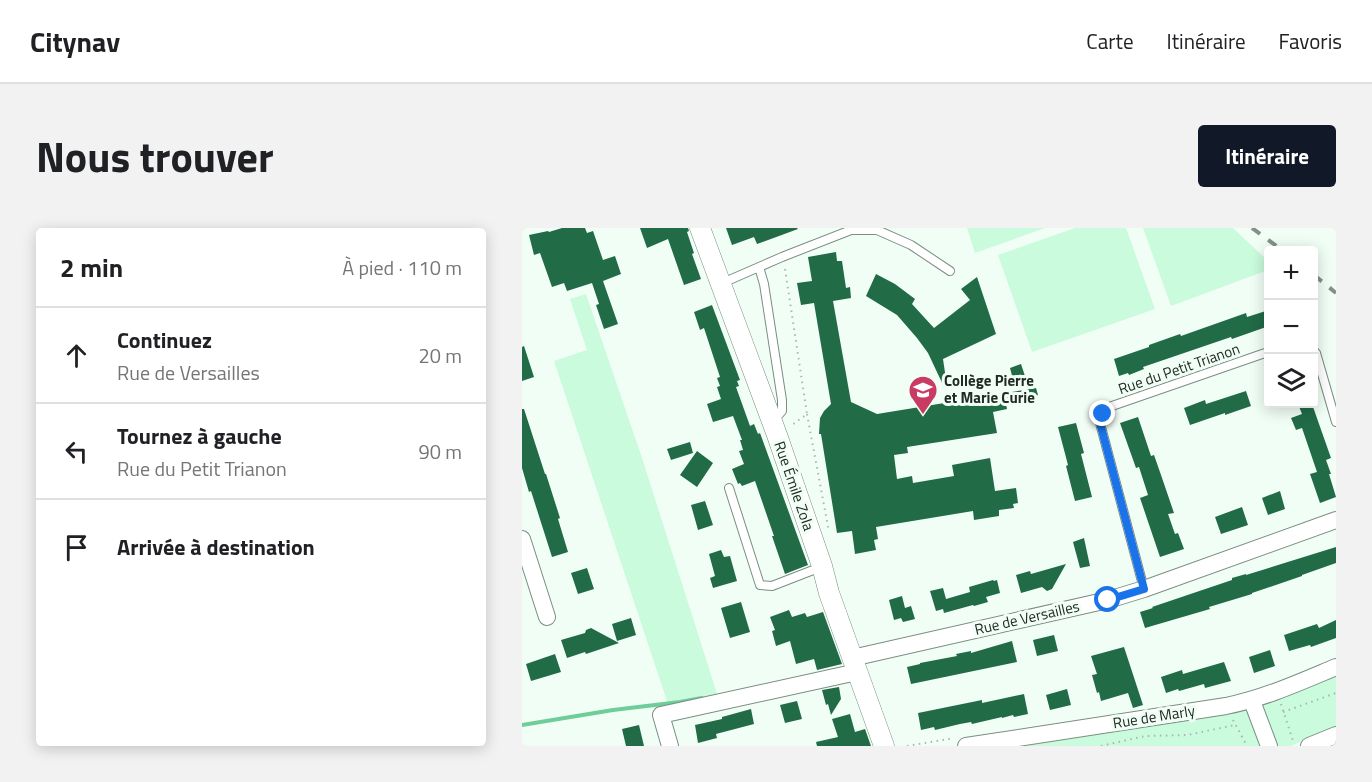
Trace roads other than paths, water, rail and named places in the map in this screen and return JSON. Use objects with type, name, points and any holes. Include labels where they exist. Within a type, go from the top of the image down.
[{"type":"street","name":"Rue Émile Zola","points":[[700,228],[774,429],[822,566],[829,593],[884,746]]},
{"type":"street","name":"Rue de Versailles","points":[[670,746],[661,715],[1108,600],[1336,520]]},
{"type":"street","points":[[522,539],[547,617]]},
{"type":"street","name":"Rue de Marly","points":[[966,746],[1226,706],[1252,700],[1336,667]]},
{"type":"street","points":[[1252,700],[1269,746]]},
{"type":"street","points":[[1309,746],[1336,735]]},
{"type":"lane","points":[[720,284],[851,231],[877,230],[910,245],[950,271]]},
{"type":"lane","points":[[759,267],[764,284],[782,400],[782,411],[774,429]]},
{"type":"lane","name":"Rue du Petit Trianon","points":[[1144,589],[1100,423],[1103,414],[1112,406],[1264,354]]},
{"type":"lane","points":[[1316,354],[1336,422]]},
{"type":"lane","points":[[729,488],[760,585],[772,586],[822,566]]},
{"type":"waterway","points":[[522,725],[702,698]]},
{"type":"railway","points":[[1252,228],[1277,246]]},
{"type":"railway","points":[[1318,278],[1336,293]]},
{"type":"place","name":"Collège Pierre et Marie Curie","points":[[923,416]]}]
